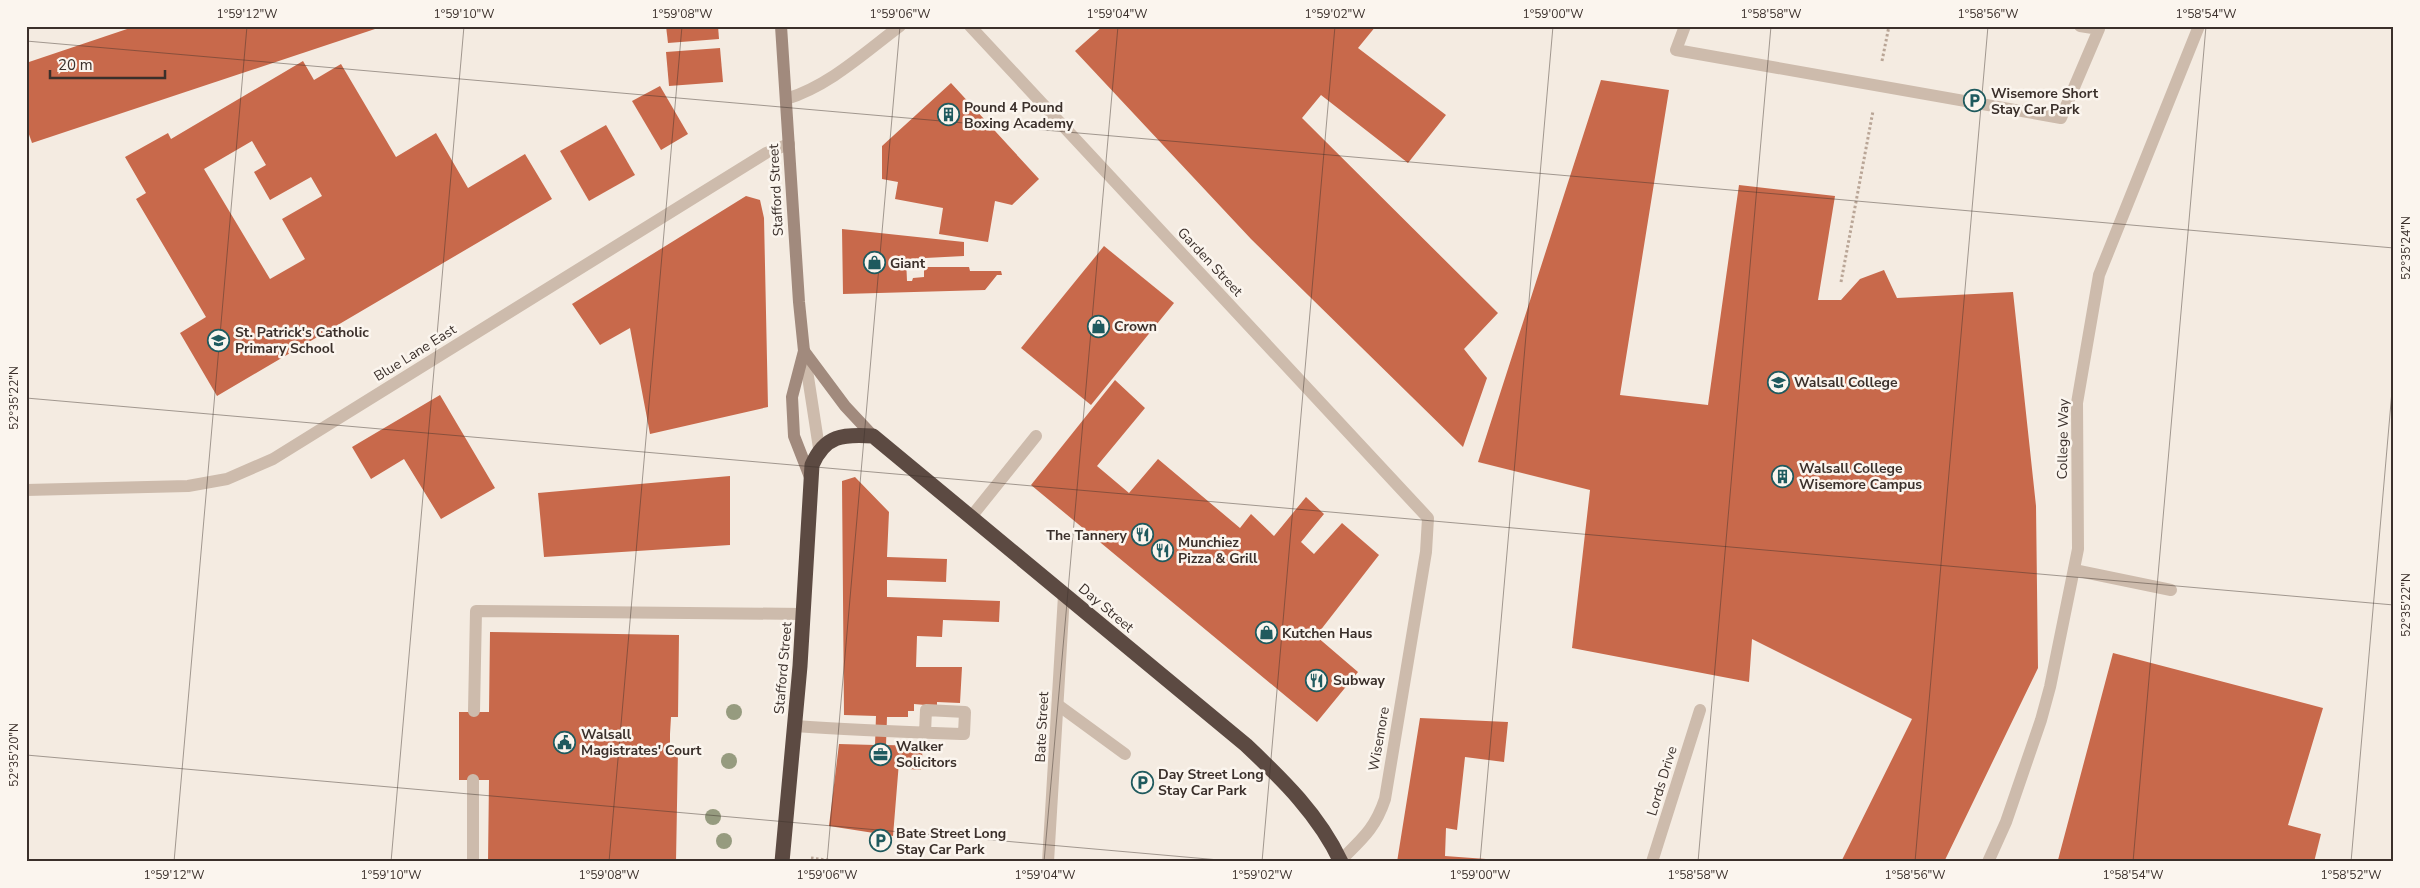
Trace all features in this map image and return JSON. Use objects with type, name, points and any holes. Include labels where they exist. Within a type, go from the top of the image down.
[{"type":"highway","points":[[819,448],[833,439],[847,436],[873,436]]},
{"type":"highway","name":"Day Street","points":[[873,436],[1246,745],[1314,816],[1330,838],[1340,861]]},
{"type":"highway","name":"Stafford Street","points":[[782,862],[804,614],[810,477],[812,465],[819,448]]},
{"type":"main road","name":"Stafford Street","points":[[781,26],[799,302],[804,351],[792,397],[794,436],[810,477]]},
{"type":"main road","points":[[804,351],[846,406],[873,436]]},
{"type":"street","points":[[786,99],[805,93],[821,84],[900,26]]},
{"type":"street","name":"Garden Street","points":[[970,26],[1428,518]]},
{"type":"street","points":[[1685,26],[1676,50],[1877,87],[2062,118],[2099,30],[2080,26]]},
{"type":"street","name":"College Way","points":[[1990,861],[2041,720],[2050,687],[2078,549],[2076,403],[2100,275],[2199,26]]},
{"type":"street","name":"Blue Lane East","points":[[26,490],[188,486],[227,479],[273,459],[766,153],[789,144]]},
{"type":"street","points":[[804,351],[819,448]]},
{"type":"street","points":[[971,517],[1036,436]]},
{"type":"street","name":"Wisemore","points":[[1340,861],[1369,832],[1379,818],[1385,799],[1426,552],[1428,518]]},
{"type":"street","points":[[2074,570],[2171,590]]},
{"type":"street","name":"Bate Street","points":[[1048,862],[1064,595]]},
{"type":"street","points":[[474,712],[476,611],[804,614]]},
{"type":"street","points":[[1058,705],[1125,754]]},
{"type":"street","name":"Lords Drive","points":[[1652,862],[1700,710]]},
{"type":"street","points":[[795,726],[925,733]]},
{"type":"street","points":[[473,780],[473,862]]},
{"type":"path","points":[[1841,282],[1889,26]]},
{"type":"building","points":[[136,26],[381,27],[32,143],[26,126],[26,63]]},
{"type":"building","points":[[666,26],[718,26],[719,39],[668,43]]},
{"type":"building","points":[[1103,26],[1376,26],[1358,48],[1446,115],[1408,163],[1321,95],[1302,118],[1498,313],[1464,349],[1487,378],[1463,447],[1251,239],[1075,51]]},
{"type":"building","points":[[720,48],[723,82],[669,86],[666,52]]},
{"type":"building","points":[[303,61],[314,80],[341,64],[396,157],[436,133],[468,188],[525,154],[552,199],[217,396],[180,333],[206,317],[136,199],[146,193],[125,157],[168,133],[171,139]],"holes":[[[252,141],[266,165],[254,172],[270,200],[311,177],[322,196],[282,219],[305,259],[270,279],[204,169]]]},
{"type":"building","name":"Walsall College Wisemore Campus","points":[[1601,80],[1669,90],[1620,395],[1708,405],[1739,185],[1835,196],[1818,300],[1841,300],[1860,279],[1884,270],[1897,298],[2013,292],[2036,506],[2038,668],[1944,862],[1841,862],[1912,719],[1752,639],[1749,682],[1572,648],[1590,490],[1478,462]]},
{"type":"building","name":"Pound 4 Pound Boxing Academy","points":[[951,83],[1039,179],[1012,205],[995,201],[988,242],[939,234],[943,208],[895,199],[898,182],[882,179],[882,146]]},
{"type":"building","points":[[660,86],[688,134],[661,150],[632,101]]},
{"type":"building","points":[[606,125],[635,175],[589,201],[560,151]]},
{"type":"building","points":[[746,196],[760,200],[764,218],[768,407],[650,434],[630,328],[600,345],[572,304]]},
{"type":"building","name":"Giant","points":[[842,229],[964,242],[964,256],[906,259],[907,281],[912,281],[913,278],[924,277],[924,267],[969,267],[970,271],[1001,271],[1002,275],[997,275],[985,290],[843,294]]},
{"type":"building","name":"Crown","points":[[1104,246],[1174,303],[1091,405],[1021,348]]},
{"type":"building","points":[[1115,380],[1145,408],[1097,466],[1129,493],[1158,459],[1240,528],[1251,514],[1274,536],[1306,497],[1324,514],[1301,542],[1314,554],[1342,523],[1379,555],[1316,636],[1358,672],[1317,722],[1031,485]]},
{"type":"building","points":[[440,395],[495,488],[441,519],[404,459],[371,479],[352,447]]},
{"type":"building","points":[[730,476],[730,545],[544,557],[538,493]]},
{"type":"building","points":[[855,477],[889,512],[887,557],[947,559],[946,582],[887,580],[887,597],[1000,601],[999,622],[943,620],[942,637],[917,636],[916,667],[962,667],[960,703],[937,702],[937,706],[914,704],[914,711],[908,711],[908,717],[887,717],[886,745],[923,746],[921,770],[909,769],[910,762],[899,762],[893,836],[829,826],[839,744],[875,745],[876,716],[844,715],[842,481]]},
{"type":"building","name":"Walsall Magistrates' Court","points":[[490,632],[679,635],[678,717],[671,717],[670,734],[670,749],[678,749],[676,862],[488,862],[489,780],[459,780],[459,712],[489,712]]},
{"type":"building","points":[[2113,653],[2323,708],[2288,825],[2321,834],[2314,862],[2066,862],[2058,860]]},
{"type":"building","points":[[1420,718],[1508,722],[1504,762],[1465,757],[1457,830],[1446,828],[1445,856],[1486,859],[1486,862],[1397,862]]},
{"type":"place","name":"Wisemore Short Stay Car Park","points":[[1975,101]]},
{"type":"place","name":"Pound 4 Pound Boxing Academy","points":[[948,115]]},
{"type":"place","name":"Giant","points":[[874,263]]},
{"type":"place","name":"Crown","points":[[1098,326]]},
{"type":"place","name":"St. Patrick's Catholic Primary School","points":[[219,340]]},
{"type":"place","name":"Walsall College","points":[[1778,382]]},
{"type":"place","name":"Walsall College Wisemore Campus","points":[[1783,476]]},
{"type":"place","name":"The Tannery","points":[[1143,535]]},
{"type":"place","name":"Munchiez Pizza & Grill","points":[[1162,550]]},
{"type":"place","name":"Kutchen Haus","points":[[1266,633]]},
{"type":"place","name":"Subway","points":[[1317,680]]},
{"type":"place","name":"Walsall Magistrates' Court","points":[[565,742]]},
{"type":"place","name":"Walker Solicitors","points":[[880,754]]},
{"type":"place","name":"Day Street Long Stay Car Park","points":[[1142,782]]},
{"type":"place","name":"Bate Street Long Stay Car Park","points":[[880,841]]}]
